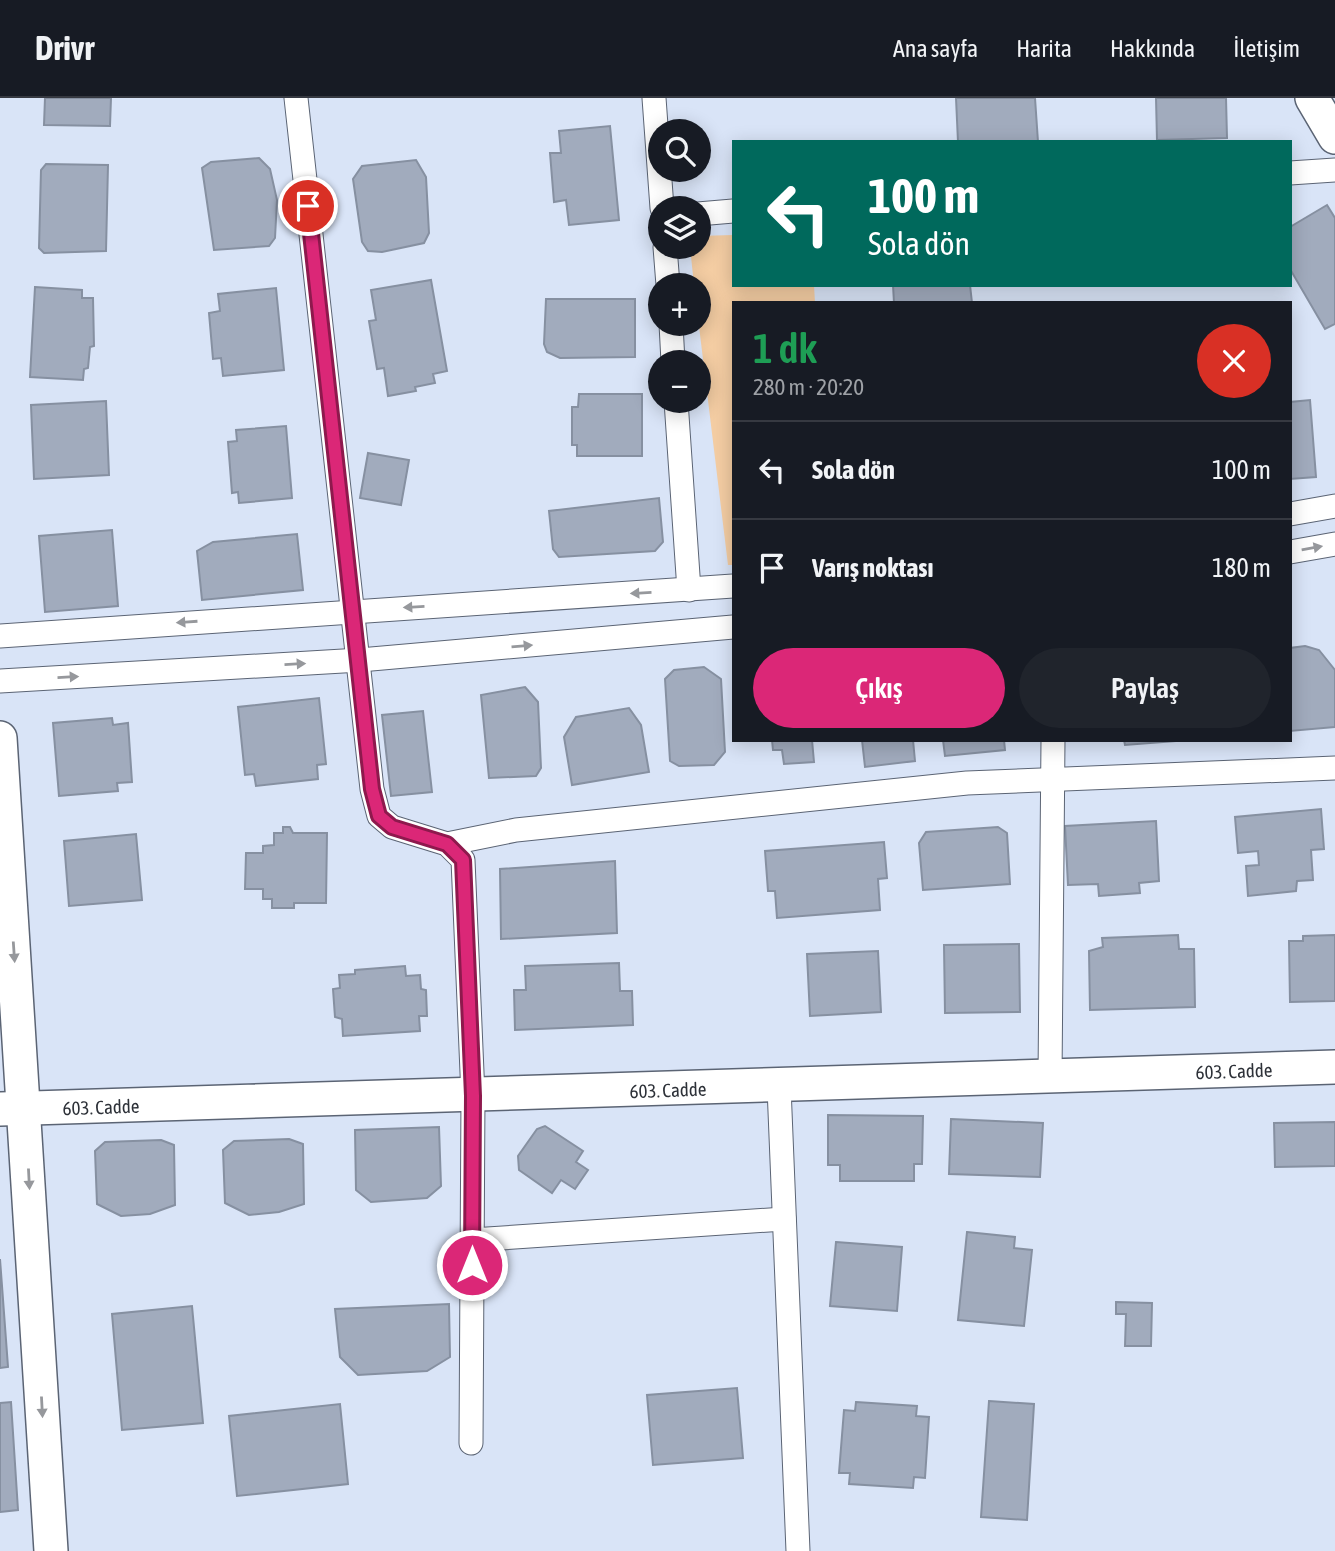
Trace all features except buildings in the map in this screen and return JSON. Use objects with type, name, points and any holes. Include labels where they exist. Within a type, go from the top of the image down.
[{"type":"street","points":[[296,98],[352,611],[360,660],[362,716],[379,816],[392,827],[447,844],[463,860],[473,1096],[471,1443]]},
{"type":"street","points":[[654,98],[661,196]]},
{"type":"street","points":[[1312,98],[1335,137]]},
{"type":"street","points":[[1292,173],[1335,170]]},
{"type":"street","points":[[711,213],[732,211]]},
{"type":"street","points":[[677,413],[689,590]]},
{"type":"street","points":[[1292,514],[1335,506]]},
{"type":"street","points":[[1292,552],[1335,544]]},
{"type":"street","points":[[0,636],[732,586]]},
{"type":"street","points":[[0,681],[360,660],[732,627]]},
{"type":"street","points":[[0,738],[12,1110],[51,1551]]},
{"type":"street","points":[[1050,1078],[1054,742]]},
{"type":"street","points":[[447,844],[516,830],[967,783],[1335,768]]},
{"type":"street","name":"603. Cadde","points":[[12,1110],[1335,1067]]},
{"type":"street","points":[[779,1087],[798,1551]]},
{"type":"street","points":[[472,1240],[784,1219]]},
{"type":"shaded area","points":[[732,235],[732,287],[814,287],[815,301],[732,301],[732,565],[728,565],[710,413],[711,350],[702,350],[700,336],[711,336],[711,273],[693,273],[691,259],[711,259],[711,236]]},
{"type":"route","points":[[308,206],[352,611],[360,660],[362,716],[372,789],[379,816],[392,827],[447,844],[463,860],[473,1096],[472,1265]]}]
